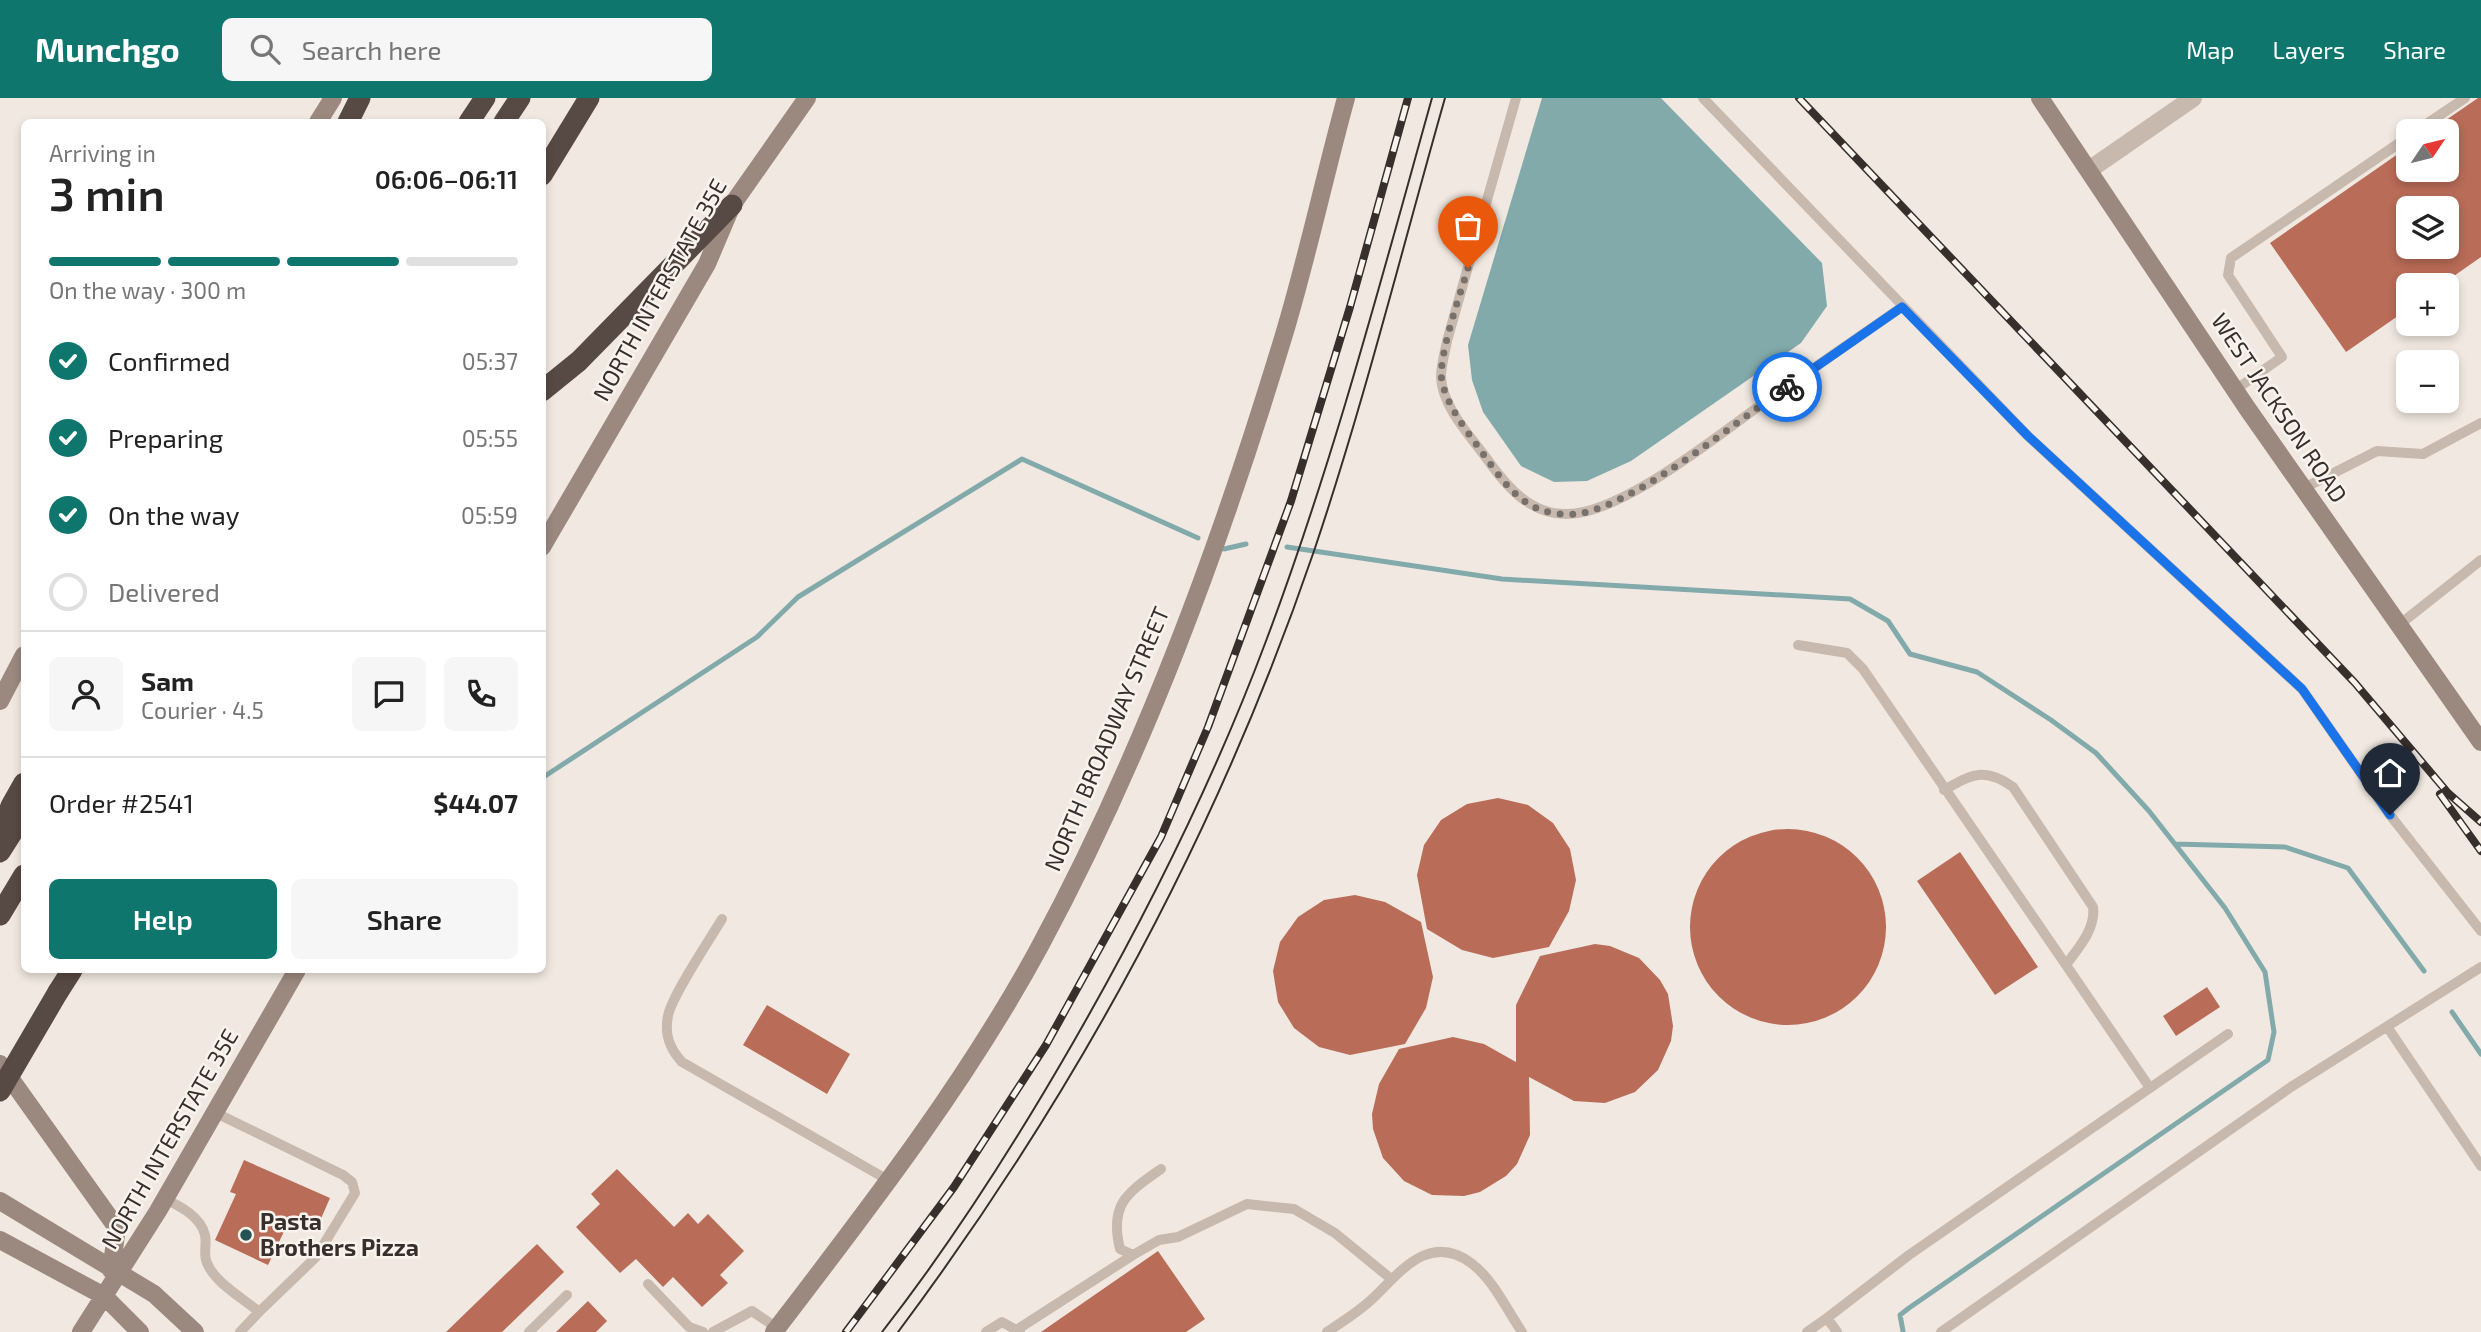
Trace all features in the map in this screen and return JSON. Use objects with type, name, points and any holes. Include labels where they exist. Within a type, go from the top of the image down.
[{"type":"highway","points":[[350,119],[360,98]]},
{"type":"highway","points":[[460,119],[471,98]]},
{"type":"highway","points":[[471,119],[485,98]]},
{"type":"highway","points":[[506,119],[520,98]]},
{"type":"highway","points":[[546,169],[589,98]]},
{"type":"highway","points":[[546,388],[579,360],[732,205]]},
{"type":"highway","points":[[0,834],[21,789]]},
{"type":"highway","points":[[0,852],[21,819]]},
{"type":"highway","points":[[1,914],[21,880]]},
{"type":"highway","points":[[0,1091],[70,973]]},
{"type":"street","points":[[320,119],[333,98]]},
{"type":"street","name":"NORTH INTERSTATE 35E","points":[[546,540],[707,264],[732,205],[807,98]]},
{"type":"street","name":"NORTH BROADWAY STREET","points":[[776,1330],[948,1096],[1039,948],[1102,824],[1194,599],[1283,337],[1346,98]]},
{"type":"street","name":"WEST JACKSON ROAD","points":[[2040,98],[2235,390],[2480,739]]},
{"type":"street","points":[[2088,170],[2193,98]]},
{"type":"street","points":[[0,701],[21,660]]},
{"type":"street","name":"NORTH INTERSTATE 35E","points":[[81,1332],[104,1296],[115,1271],[165,1199],[295,973]]},
{"type":"street","points":[[0,1064],[117,1228],[115,1271]]},
{"type":"street","points":[[0,1200],[154,1294],[195,1332]]},
{"type":"street","points":[[0,1240],[104,1296],[140,1332]]},
{"type":"lane","points":[[1516,98],[1447,341],[1441,379],[1453,412],[1501,478],[1519,497],[1541,510],[1565,514],[1583,513],[1623,497],[1684,459],[1902,307]]},
{"type":"lane","points":[[1703,98],[2028,436],[2302,689],[2390,815],[2481,931]]},
{"type":"lane","points":[[2434,119],[2465,98]]},
{"type":"lane","points":[[2235,390],[2282,357],[2228,275],[2231,258],[2396,145]]},
{"type":"lane","points":[[2304,488],[2377,451],[2423,454],[2481,423]]},
{"type":"lane","points":[[2399,625],[2481,560]]},
{"type":"lane","points":[[1798,645],[1847,653],[1855,661],[2150,1088]]},
{"type":"lane","points":[[1944,790],[1980,774],[1997,776],[2013,787],[2093,907],[2094,917],[2087,935],[2066,965]]},
{"type":"lane","points":[[722,919],[668,1012],[668,1041],[673,1053],[682,1062],[888,1180]]},
{"type":"lane","points":[[1941,1332],[2291,1087],[2481,967]]},
{"type":"lane","points":[[2388,1028],[2481,1166]]},
{"type":"lane","points":[[1807,1332],[1909,1255],[2228,1034]]},
{"type":"lane","points":[[214,1112],[343,1175],[352,1182],[355,1193],[316,1257],[240,1332]]},
{"type":"lane","points":[[1133,1255],[1120,1249],[1116,1230],[1118,1210],[1129,1191],[1161,1169]]},
{"type":"lane","points":[[165,1199],[181,1207],[199,1223],[205,1235],[207,1263],[218,1278],[259,1312]]},
{"type":"lane","points":[[986,1332],[1002,1322],[1019,1330],[1159,1240],[1178,1237],[1247,1204],[1294,1209],[1335,1233],[1390,1278]]},
{"type":"lane","points":[[1327,1332],[1372,1300],[1390,1278],[1412,1260],[1434,1253],[1454,1254],[1472,1263],[1488,1281],[1522,1332]]},
{"type":"lane","points":[[648,1284],[689,1327],[703,1332]]},
{"type":"lane","points":[[529,1332],[567,1295]]},
{"type":"lane","points":[[713,1332],[752,1311],[776,1330]]},
{"type":"lane","points":[[1827,1318],[1838,1332]]},
{"type":"water","points":[[1542,98],[1661,98],[1822,263],[1827,306],[1801,343],[1631,461],[1587,481],[1554,482],[1521,466],[1483,412],[1472,380],[1468,345]]},
{"type":"building","points":[[2481,98],[2481,257],[2458,273],[2396,273],[2396,317],[2346,352],[2270,243],[2396,155],[2396,182],[2459,182],[2459,119],[2447,119]]},
{"type":"building","points":[[1498,798],[1528,805],[1553,823],[1570,849],[1576,880],[1569,911],[1549,947],[1493,958],[1462,950],[1427,929],[1417,875],[1424,845],[1441,820],[1467,804]]},
{"type":"building","points":[[1788,829],[1825,836],[1857,858],[1879,890],[1886,927],[1879,964],[1857,996],[1825,1018],[1788,1025],[1751,1018],[1719,996],[1697,964],[1690,927],[1697,890],[1719,858],[1751,836]]},
{"type":"building","points":[[1960,852],[2038,967],[1995,995],[1917,881]]},
{"type":"building","points":[[1355,895],[1385,902],[1421,922],[1433,977],[1426,1008],[1405,1044],[1350,1055],[1319,1047],[1294,1028],[1278,1002],[1273,971],[1280,942],[1298,917],[1324,900]]},
{"type":"building","points":[[1595,944],[1610,946],[1639,958],[1660,980],[1668,994],[1673,1026],[1671,1041],[1658,1070],[1635,1092],[1605,1103],[1574,1101],[1529,1077],[1530,1135],[1517,1164],[1506,1176],[1480,1192],[1464,1196],[1432,1195],[1404,1181],[1383,1158],[1373,1129],[1372,1114],[1379,1084],[1399,1049],[1453,1037],[1484,1044],[1516,1062],[1516,1005],[1540,956]]},
{"type":"building","points":[[2207,987],[2220,1007],[2176,1036],[2163,1016]]},
{"type":"building","points":[[767,1005],[850,1054],[827,1094],[743,1045]]},
{"type":"building","points":[[244,1160],[330,1198],[316,1230],[290,1219],[268,1265],[215,1240],[236,1194],[230,1192]]},
{"type":"building","points":[[617,1169],[674,1227],[688,1213],[698,1224],[708,1214],[744,1251],[720,1275],[728,1283],[702,1307],[673,1277],[663,1287],[636,1259],[620,1273],[576,1227],[600,1204],[591,1194]]},
{"type":"building","points":[[537,1244],[564,1272],[502,1332],[446,1332]]},
{"type":"building","points":[[1158,1251],[1205,1319],[1186,1332],[1041,1332]]},
{"type":"building","points":[[588,1301],[607,1321],[596,1332],[556,1332]]},
{"type":"waterway","points":[[546,775],[757,637],[798,597],[1022,459],[1198,538]]},
{"type":"waterway","points":[[1224,549],[1246,544]]},
{"type":"waterway","points":[[1287,547],[1502,579],[1850,599],[1888,621],[1910,654],[1977,672],[2051,720],[2096,753],[2149,811],[2225,908],[2265,972],[2274,1032],[2268,1060],[1909,1308],[1900,1315],[1903,1331]]},
{"type":"waterway","points":[[2175,844],[2285,847],[2348,868],[2424,971]]},
{"type":"waterway","points":[[2452,1012],[2481,1054]]},
{"type":"tram line","points":[[882,1332],[959,1226],[1052,1079],[1128,944],[1202,795],[1246,693],[1313,507],[1355,371],[1432,98]]},
{"type":"tram line","points":[[898,1332],[1025,1149],[1083,1054],[1137,958],[1234,758],[1276,655],[1332,495],[1445,98]]},
{"type":"railway","points":[[846,1332],[954,1187],[1046,1045],[1161,837],[1208,727],[1291,501],[1350,307],[1408,98]]},
{"type":"railway","points":[[1799,98],[2355,683],[2448,793],[2481,822]]},
{"type":"railway","points":[[2440,794],[2481,851]]},
{"type":"way so far","points":[[1468,268],[1447,341],[1441,379],[1453,412],[1501,478],[1519,497],[1541,510],[1565,514],[1583,513],[1623,497],[1684,459],[1787,387]]},
{"type":"place","name":"Pasta Brothers Pizza","points":[[246,1235]]},
{"type":"route","points":[[1787,387],[1902,307],[2028,436],[2302,689],[2390,815]]}]
